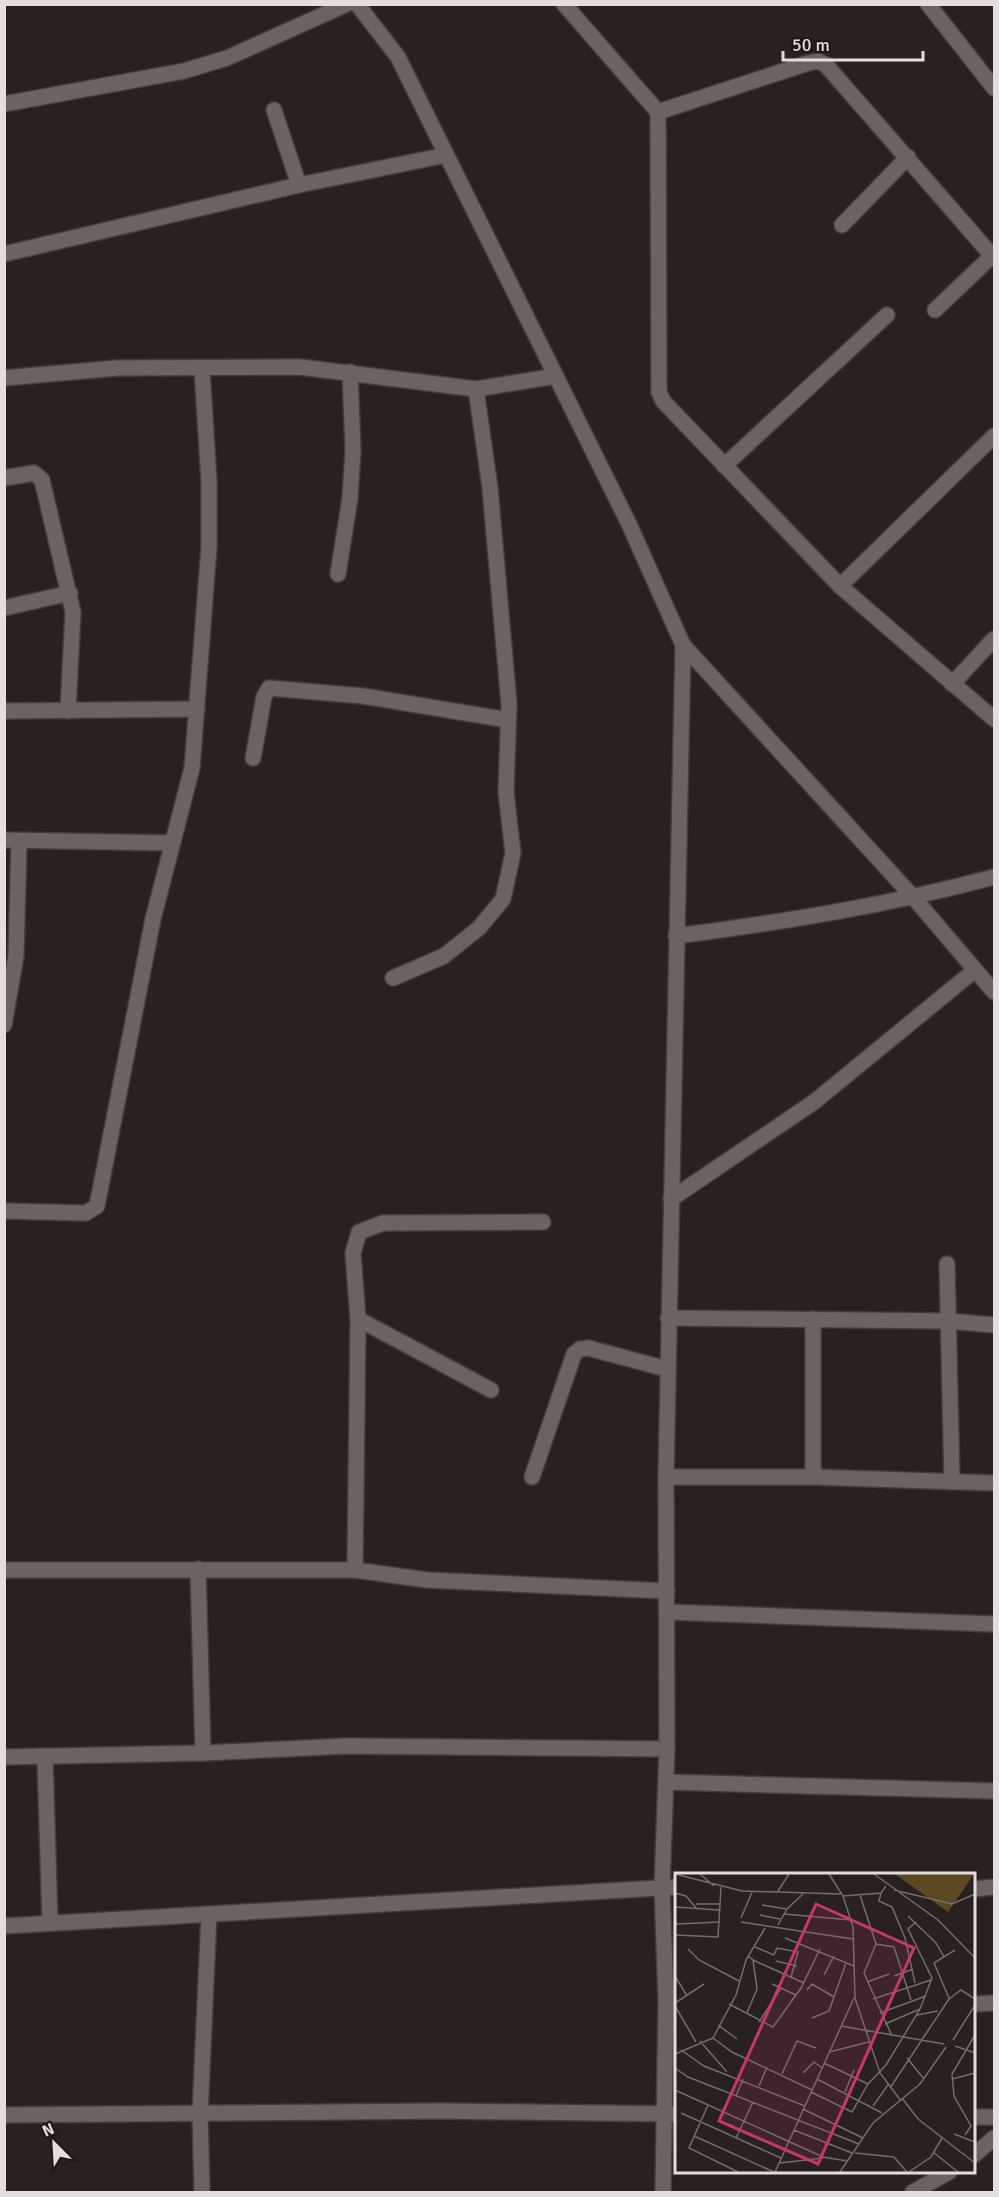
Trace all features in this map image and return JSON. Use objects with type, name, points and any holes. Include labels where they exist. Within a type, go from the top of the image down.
[{"type":"street","points":[[4,104],[184,71],[227,58],[346,4]]},
{"type":"street","points":[[357,4],[398,57],[629,524],[683,645],[914,898],[994,993]]},
{"type":"street","points":[[564,4],[658,112],[659,392],[672,413],[840,586],[994,719]]},
{"type":"street","points":[[928,4],[994,88]]},
{"type":"street","points":[[658,112],[818,61],[826,65],[994,256],[935,310]]},
{"type":"street","points":[[274,111],[299,185]]},
{"type":"street","points":[[4,254],[299,185],[446,155]]},
{"type":"street","points":[[842,225],[908,157]]},
{"type":"street","points":[[724,466],[887,315]]},
{"type":"street","points":[[4,378],[117,368],[300,367],[476,389],[556,376]]},
{"type":"street","points":[[4,1211],[86,1213],[97,1206],[153,919],[192,768],[209,547],[209,481],[202,369]]},
{"type":"street","points":[[338,574],[350,498],[353,452],[350,372]]},
{"type":"street","points":[[393,978],[444,956],[479,928],[503,899],[513,853],[506,792],[508,720],[490,488],[476,389]]},
{"type":"street","points":[[840,586],[994,436]]},
{"type":"street","points":[[4,478],[34,473],[42,480],[74,612],[68,711]]},
{"type":"street","points":[[4,608],[70,593]]},
{"type":"street","points":[[951,684],[994,639]]},
{"type":"street","points":[[663,2193],[670,2114],[671,2001],[666,1782],[667,1369],[683,645]]},
{"type":"street","points":[[253,758],[264,697],[269,688],[363,696],[508,720]]},
{"type":"street","points":[[4,711],[196,709]]},
{"type":"street","points":[[4,1025],[16,956],[12,841],[172,843]]},
{"type":"street","points":[[676,936],[788,921],[914,898],[994,877]]},
{"type":"street","points":[[671,1199],[814,1102],[975,970]]},
{"type":"street","points":[[355,1570],[358,1319],[353,1253],[359,1232],[384,1223],[543,1222]]},
{"type":"street","points":[[947,1264],[952,1482]]},
{"type":"street","points":[[668,1318],[950,1321],[994,1325]]},
{"type":"street","points":[[358,1319],[491,1390]]},
{"type":"street","points":[[813,1319],[813,1477]]},
{"type":"street","points":[[532,1477],[574,1354],[580,1349],[588,1348],[667,1369]]},
{"type":"street","points":[[666,1477],[813,1477],[994,1483]]},
{"type":"street","points":[[198,1569],[203,1753]]},
{"type":"street","points":[[4,1570],[355,1570],[427,1580],[667,1591]]},
{"type":"street","points":[[667,1612],[994,1624]]},
{"type":"street","points":[[4,1757],[203,1753],[346,1746],[667,1749]]},
{"type":"street","points":[[45,1757],[50,1923]]},
{"type":"street","points":[[666,1782],[994,1791]]},
{"type":"street","points":[[4,1926],[669,1887]]},
{"type":"street","points":[[975,1889],[994,1887]]},
{"type":"street","points":[[202,2193],[200,2114],[209,1914]]},
{"type":"street","points":[[975,2004],[994,2003]]},
{"type":"street","points":[[4,2115],[441,2111],[670,2114]]},
{"type":"street","points":[[975,2117],[994,2117]]},
{"type":"street","points":[[975,2154],[994,2138]]},
{"type":"street","points":[[913,2193],[947,2173]]}]
